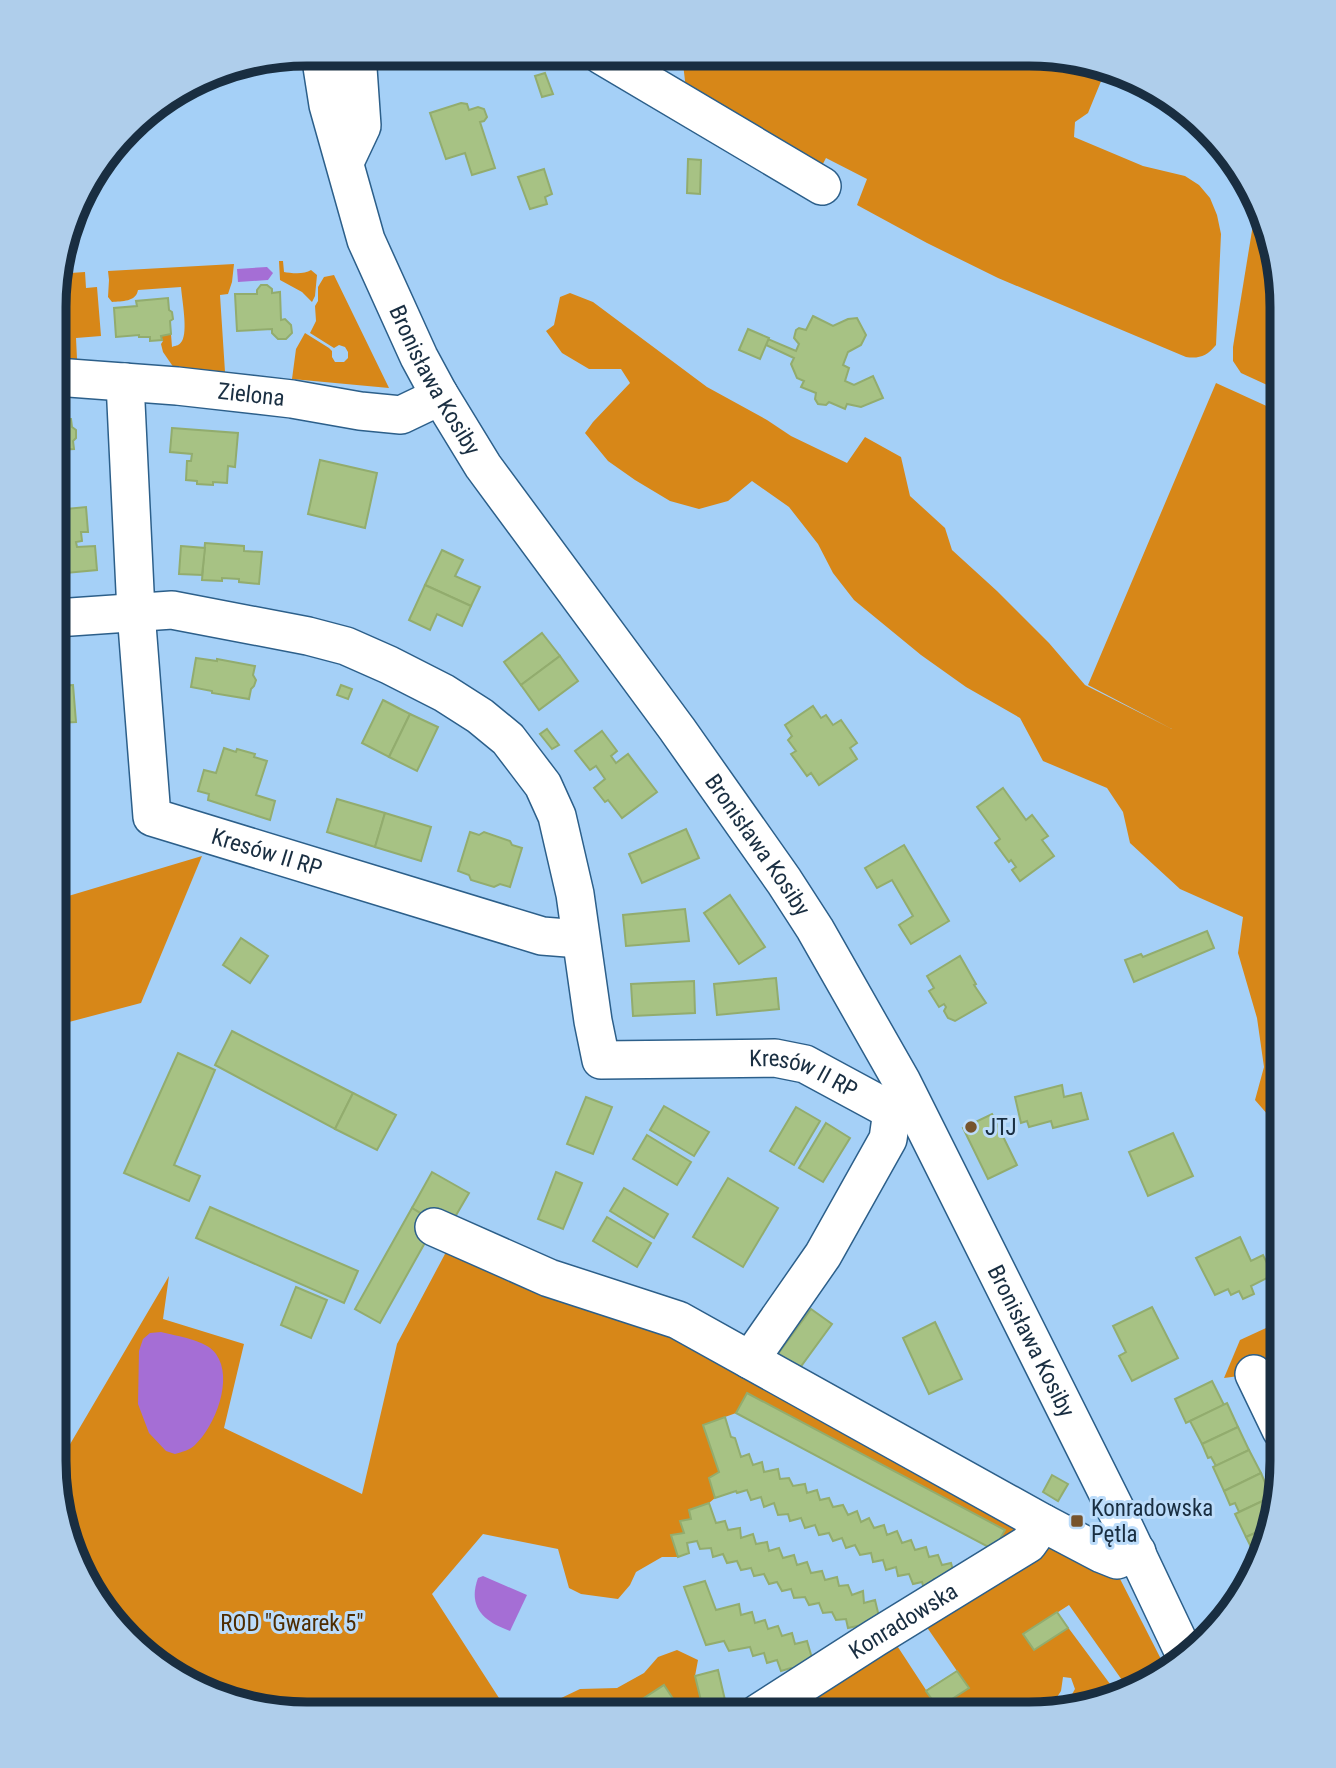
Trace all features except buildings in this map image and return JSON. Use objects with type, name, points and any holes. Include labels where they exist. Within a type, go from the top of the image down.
[{"type":"street","name":"Bronisława Kosiby","points":[[322,67],[328,105],[366,240],[419,358],[490,476],[590,609],[784,881],[860,1005],[901,1105],[1137,1552],[1181,1647]]},
{"type":"street","points":[[345,162],[362,126],[358,67]]},
{"type":"street","points":[[620,67],[822,186]]},
{"type":"street","name":"Zielona","points":[[66,378],[264,396],[401,415],[439,394]]},
{"type":"street","name":"Kresów II RP","points":[[125,382],[136,612],[152,817],[542,936],[580,939]]},
{"type":"street","name":"Kresów II RP","points":[[66,617],[172,610],[271,628],[346,646],[433,688],[480,716],[508,739],[543,785],[557,816],[575,894],[601,1060],[775,1058],[805,1065],[901,1105]]},
{"type":"street","points":[[750,1360],[823,1255],[888,1139],[901,1105]]},
{"type":"street","points":[[434,1227],[549,1278],[677,1320],[1102,1554],[1118,1560],[1137,1552]]},
{"type":"street","points":[[1254,1374],[1269,1405]]},
{"type":"street","name":"Konradowska","points":[[775,1702],[1028,1544],[1043,1523]]},
{"type":"green space","points":[[683,66],[1029,66],[1060,69],[1102,79],[1088,113],[1075,122],[1074,137],[1143,166],[1185,176],[1199,185],[1210,198],[1221,234],[1216,345],[1202,356],[1186,357],[998,278],[857,205],[867,179],[826,158],[816,177],[687,98]]},
{"type":"green space","points":[[1253,222],[1265,260],[1269,291],[1270,386],[1241,373],[1233,361]]},
{"type":"green space","points":[[279,261],[283,261],[284,272],[301,273],[311,270],[317,275],[312,302],[302,292],[280,280]]},
{"type":"green space","points":[[234,264],[228,294],[220,295],[225,372],[174,368],[163,352],[161,336],[171,334],[172,347],[180,344],[184,336],[181,287],[138,290],[132,299],[124,301],[112,302],[108,297],[108,271]]},
{"type":"green space","points":[[85,272],[86,288],[97,287],[101,336],[76,338],[77,359],[66,360],[69,341],[66,339],[66,307],[70,273]]},
{"type":"green space","points":[[334,275],[389,388],[292,379],[296,349],[305,333],[329,348],[335,362],[344,362],[348,358],[345,347],[339,345],[334,348],[310,333],[316,321],[318,287],[324,277]]},
{"type":"green space","points":[[570,293],[593,302],[707,387],[791,436],[847,463],[865,437],[901,457],[910,496],[945,528],[952,550],[1049,643],[1085,685],[1172,729],[1088,685],[1216,383],[1270,408],[1269,1117],[1255,1100],[1264,1067],[1257,1018],[1238,953],[1243,917],[1180,889],[1130,843],[1123,812],[1107,788],[1043,761],[1020,718],[966,687],[921,655],[854,600],[833,573],[818,544],[789,507],[752,481],[728,501],[699,509],[670,501],[608,461],[585,433],[630,383],[621,369],[589,369],[562,353],[546,331],[554,325],[560,297]]},
{"type":"green space","points":[[202,856],[141,1003],[69,1022],[66,1019],[66,897]]},
{"type":"green space","name":"ROD \"Gwarek 5\"","points":[[453,1239],[677,1325],[1027,1524],[999,1541],[1004,1530],[747,1393],[736,1413],[703,1425],[719,1472],[709,1478],[715,1498],[689,1510],[691,1519],[680,1522],[684,1533],[671,1536],[678,1557],[662,1557],[636,1572],[630,1585],[618,1599],[581,1594],[569,1588],[558,1549],[483,1534],[432,1594],[502,1702],[307,1702],[276,1699],[215,1683],[161,1652],[137,1631],[116,1607],[91,1567],[71,1508],[66,1451],[169,1276],[163,1319],[244,1344],[224,1428],[362,1494],[397,1344]]},
{"type":"green space","points":[[1269,1327],[1269,1367],[1254,1374],[1224,1378],[1240,1340]]},
{"type":"green space","points":[[1043,1545],[1118,1575],[1162,1661],[1123,1682],[1069,1605],[1024,1634],[1034,1650],[1067,1629],[1067,1626],[1112,1687],[1070,1698],[1075,1689],[1071,1678],[1063,1677],[1061,1691],[1055,1700],[1045,1701],[802,1702],[894,1641],[926,1690],[957,1671],[924,1623]]},
{"type":"green space","points":[[677,1650],[698,1660],[695,1676],[701,1702],[675,1702],[664,1685],[638,1702],[553,1702],[580,1689],[617,1688],[644,1673],[658,1657]]},
{"type":"shaded area","points":[[267,267],[273,273],[268,280],[238,282],[237,269]]},
{"type":"shaded area","points":[[161,1332],[191,1339],[212,1349],[221,1364],[223,1376],[220,1402],[209,1426],[193,1447],[175,1454],[166,1451],[149,1433],[138,1404],[139,1351],[143,1339],[150,1333]]},
{"type":"shaded area","points":[[483,1576],[527,1595],[510,1631],[486,1618],[477,1606],[475,1589],[478,1578]]},
{"type":"place","name":"JTJ","points":[[971,1127]]},
{"type":"place","name":"Konradowska Pętla","points":[[1077,1521]]}]
